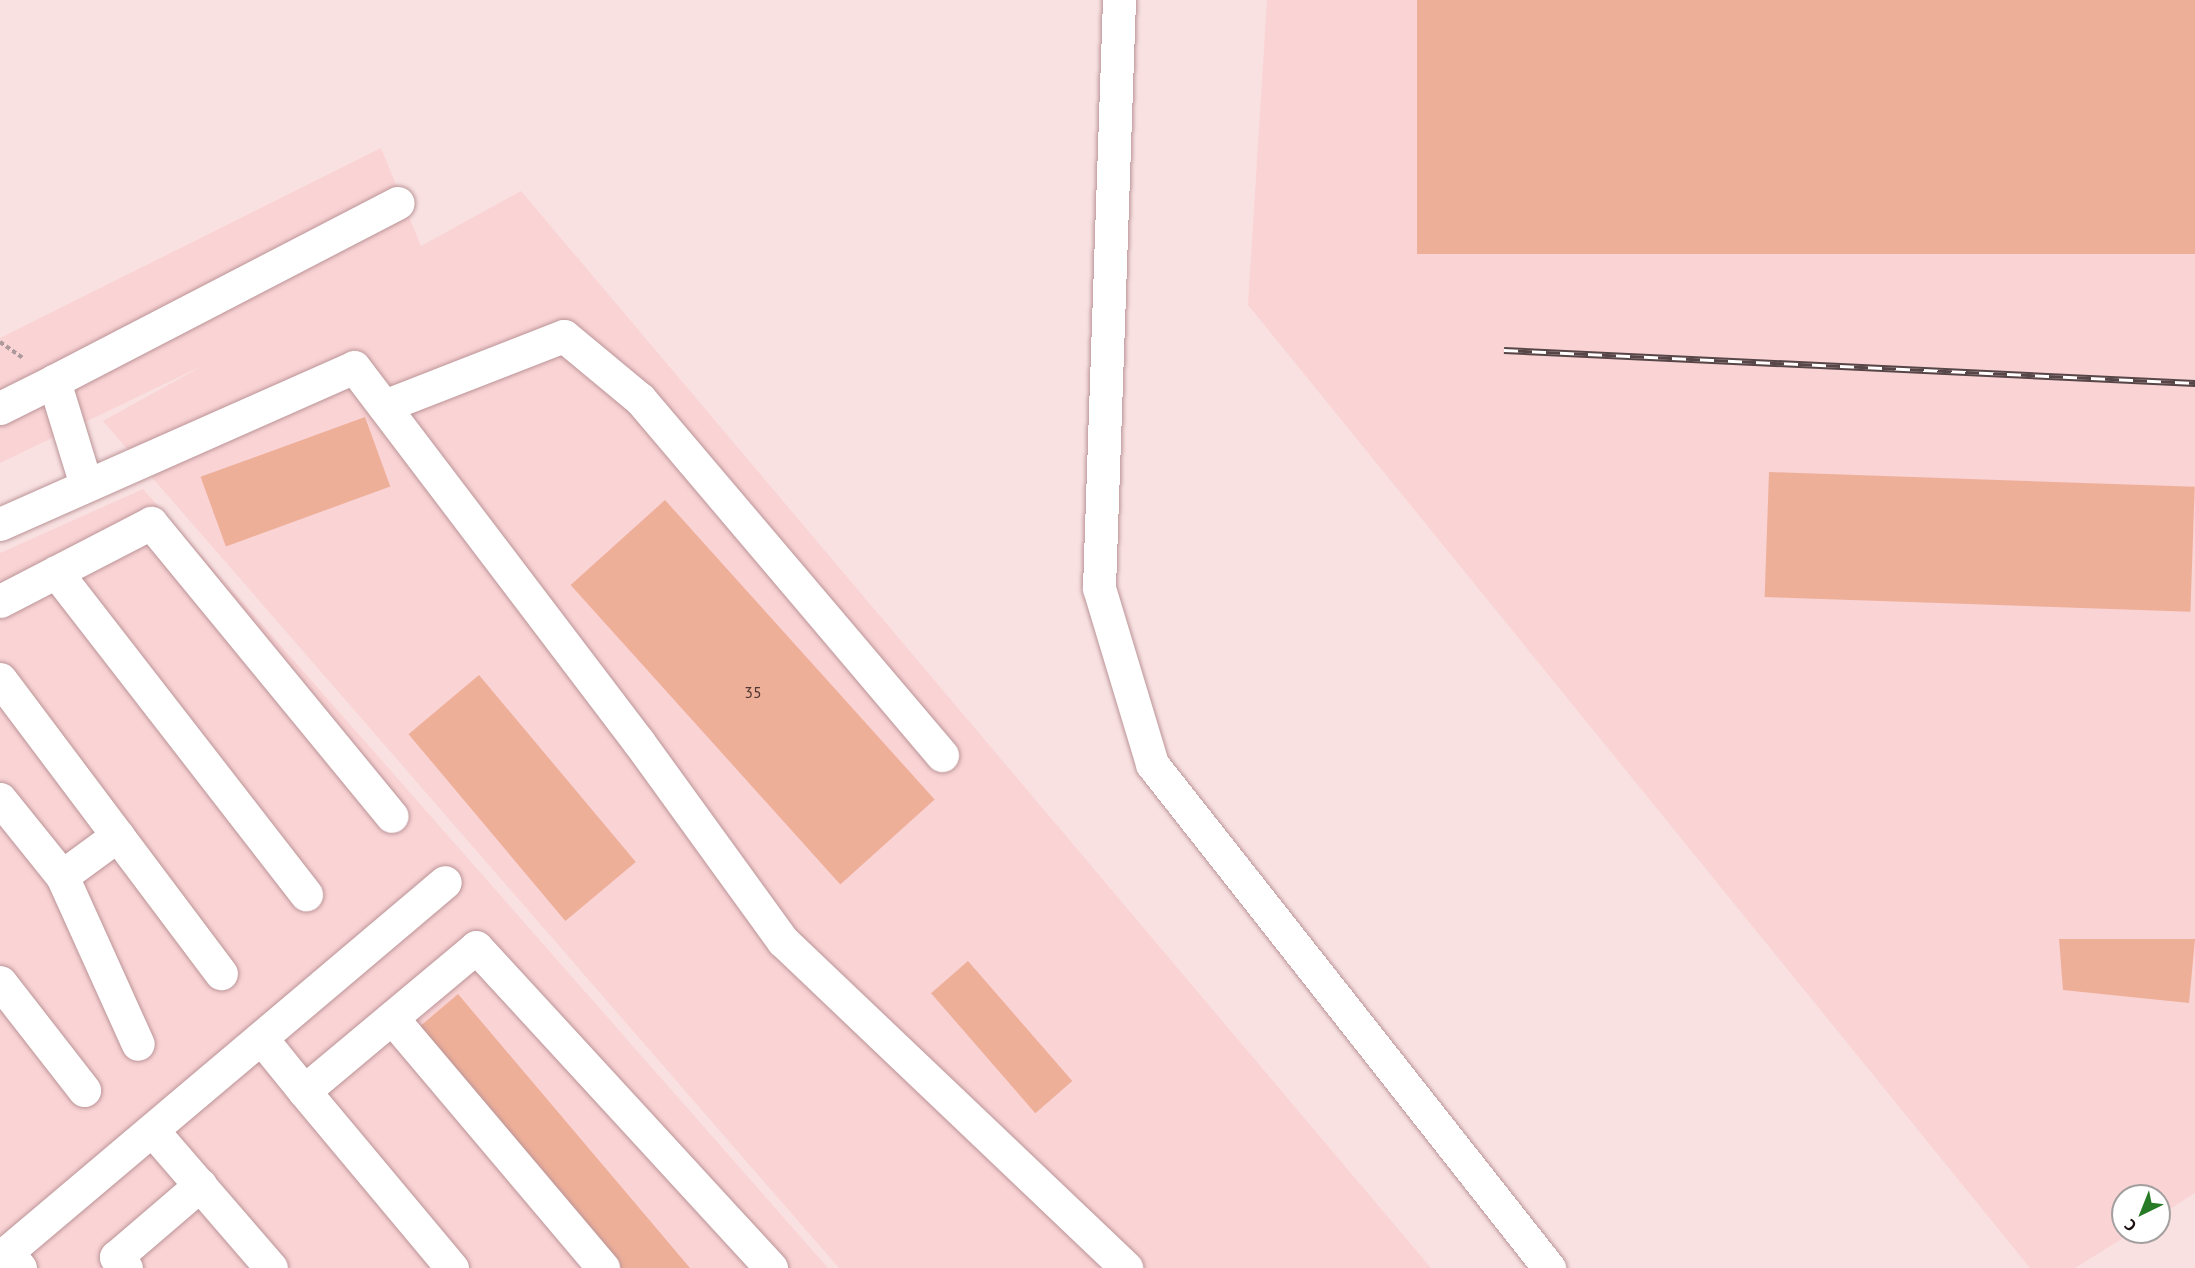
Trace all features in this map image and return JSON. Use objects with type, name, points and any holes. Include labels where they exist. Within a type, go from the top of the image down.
[{"type":"lane","points":[[1119,0],[1099,588],[1152,764],[1549,1268]]},
{"type":"lane","points":[[0,408],[398,203]]},
{"type":"lane","points":[[384,406],[564,336],[640,399],[942,755]]},
{"type":"lane","points":[[0,524],[354,367],[638,741],[783,941],[1126,1268]]},
{"type":"lane","points":[[54,381],[86,485]]},
{"type":"lane","points":[[0,602],[151,523],[392,816]]},
{"type":"lane","points":[[56,572],[306,894]]},
{"type":"lane","points":[[0,679],[221,973]]},
{"type":"lane","points":[[0,799],[62,876],[138,1044]]},
{"type":"lane","points":[[62,876],[118,835]]},
{"type":"lane","points":[[20,1268],[7,1252],[445,882]]},
{"type":"lane","points":[[304,1091],[476,947],[758,1264]]},
{"type":"lane","points":[[0,982],[84,1090]]},
{"type":"lane","points":[[392,1018],[603,1268]]},
{"type":"lane","points":[[261,1038],[453,1268]]},
{"type":"lane","points":[[152,1130],[271,1268]]},
{"type":"lane","points":[[115,1264],[200,1185]]},
{"type":"shaded area","points":[[1267,0],[2195,0],[2195,1193],[2171,1208],[2171,1184],[2111,1184],[2111,1244],[2114,1244],[2075,1268],[2030,1268],[1248,305]]},
{"type":"shaded area","points":[[381,148],[421,246],[521,191],[1431,1268],[839,1268],[103,421],[204,365],[0,463],[0,338]]},
{"type":"shaded area","points":[[143,489],[828,1268],[0,1268],[0,553]]},
{"type":"building","points":[[1417,0],[2195,0],[2195,254],[1417,254]]},
{"type":"building","points":[[365,417],[390,487],[226,546],[201,477]]},
{"type":"building","points":[[1769,472],[2195,487],[2190,612],[1765,597]]},
{"type":"building","points":[[665,500],[935,799],[840,884],[571,585]]},
{"type":"building","points":[[479,675],[636,862],[565,921],[409,734]]},
{"type":"building","points":[[2059,939],[2195,939],[2189,1003],[2063,990]]},
{"type":"building","points":[[968,961],[1072,1081],[1035,1113],[931,993]]},
{"type":"building","points":[[458,994],[690,1268],[611,1268],[412,1033]]},
{"type":"railway","points":[[1504,350],[2195,383]]}]
